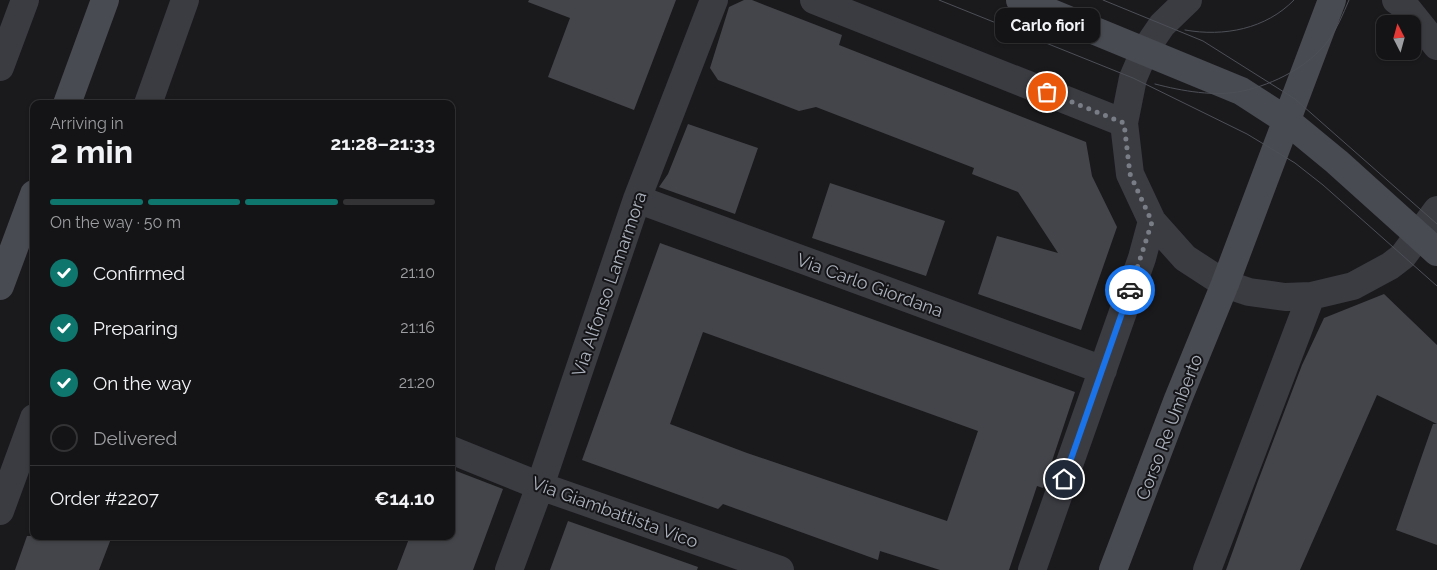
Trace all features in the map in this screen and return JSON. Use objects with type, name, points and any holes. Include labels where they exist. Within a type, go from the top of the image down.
[{"type":"main road","points":[[67,100],[104,0]]},
{"type":"main road","points":[[1020,0],[1242,91],[1286,120],[1337,162],[1428,244]]},
{"type":"main road","name":"Corso Re Umberto","points":[[1113,570],[1178,399],[1225,284],[1332,0]]},
{"type":"main road","points":[[0,286],[30,205]]},
{"type":"street","points":[[149,100],[185,0]]},
{"type":"street","name":"Via Alfonso Lamarmora","points":[[509,570],[540,486],[637,199],[714,0]]},
{"type":"street","points":[[814,0],[1124,123]]},
{"type":"street","points":[[1184,1],[1162,25],[1145,50],[1133,78],[1124,123],[1130,174],[1152,222],[1184,258],[1225,284],[1263,294],[1285,297],[1311,296],[1353,286],[1387,268],[1402,256],[1428,244],[1437,210]]},
{"type":"street","points":[[1403,2],[1437,46]]},
{"type":"street","points":[[0,67],[14,10]]},
{"type":"street","name":"Via Carlo Giordana","points":[[637,199],[1103,370]]},
{"type":"street","points":[[1032,570],[1142,258],[1152,222]]},
{"type":"street","points":[[1207,570],[1311,296]]},
{"type":"street","points":[[0,511],[30,429]]},
{"type":"street","name":"Via Giambattista Vico","points":[[455,452],[540,486],[780,570]]},
{"type":"building","points":[[529,0],[676,0],[634,110],[548,77],[570,18],[528,2]]},
{"type":"building","points":[[744,0],[752,0],[842,35],[839,45],[1086,142],[1092,176],[1117,227],[1081,330],[978,294],[997,236],[1058,253],[1018,192],[972,174],[974,168],[816,107],[799,111],[718,80],[710,68],[729,7]]},
{"type":"building","points":[[688,124],[758,148],[735,214],[659,187],[668,174]]},
{"type":"building","points":[[830,183],[945,221],[926,276],[812,238]]},
{"type":"building","points":[[660,243],[1075,392],[1043,488],[1037,486],[1009,570],[940,570],[880,551],[878,560],[723,504],[718,509],[582,460]],"holes":[[[703,332],[978,431],[947,521],[747,453],[670,424]]]},
{"type":"building","points":[[1384,294],[1437,345],[1437,424],[1377,395],[1300,570],[1226,570],[1302,365],[1324,318]]},
{"type":"building","points":[[1433,424],[1437,424],[1437,545],[1396,530]]},
{"type":"building","points":[[455,471],[503,489],[473,570],[397,570],[408,540],[455,540]]},
{"type":"building","points":[[568,521],[698,567],[697,570],[550,570]]},
{"type":"building","points":[[27,536],[30,536],[30,540],[110,540],[99,570],[15,570]]},
{"type":"tram line","points":[[939,0],[1133,78],[1247,134],[1295,163],[1323,185],[1437,286]]},
{"type":"tram line","points":[[1103,0],[1203,41],[1295,99],[1437,224]]},
{"type":"tram line","points":[[1185,30],[1215,32],[1244,28],[1271,18],[1294,0]]},
{"type":"tram line","points":[[1155,84],[1187,91],[1210,93],[1232,93],[1267,84],[1290,73],[1311,59],[1320,50],[1334,32],[1349,0]]},
{"type":"way so far","points":[[1047,92],[1124,123],[1130,174],[1152,222],[1142,258],[1130,290]]},
{"type":"place","name":"Carlo fiori","points":[[1047,92]]},
{"type":"route","points":[[1064,479],[1130,290]]}]
